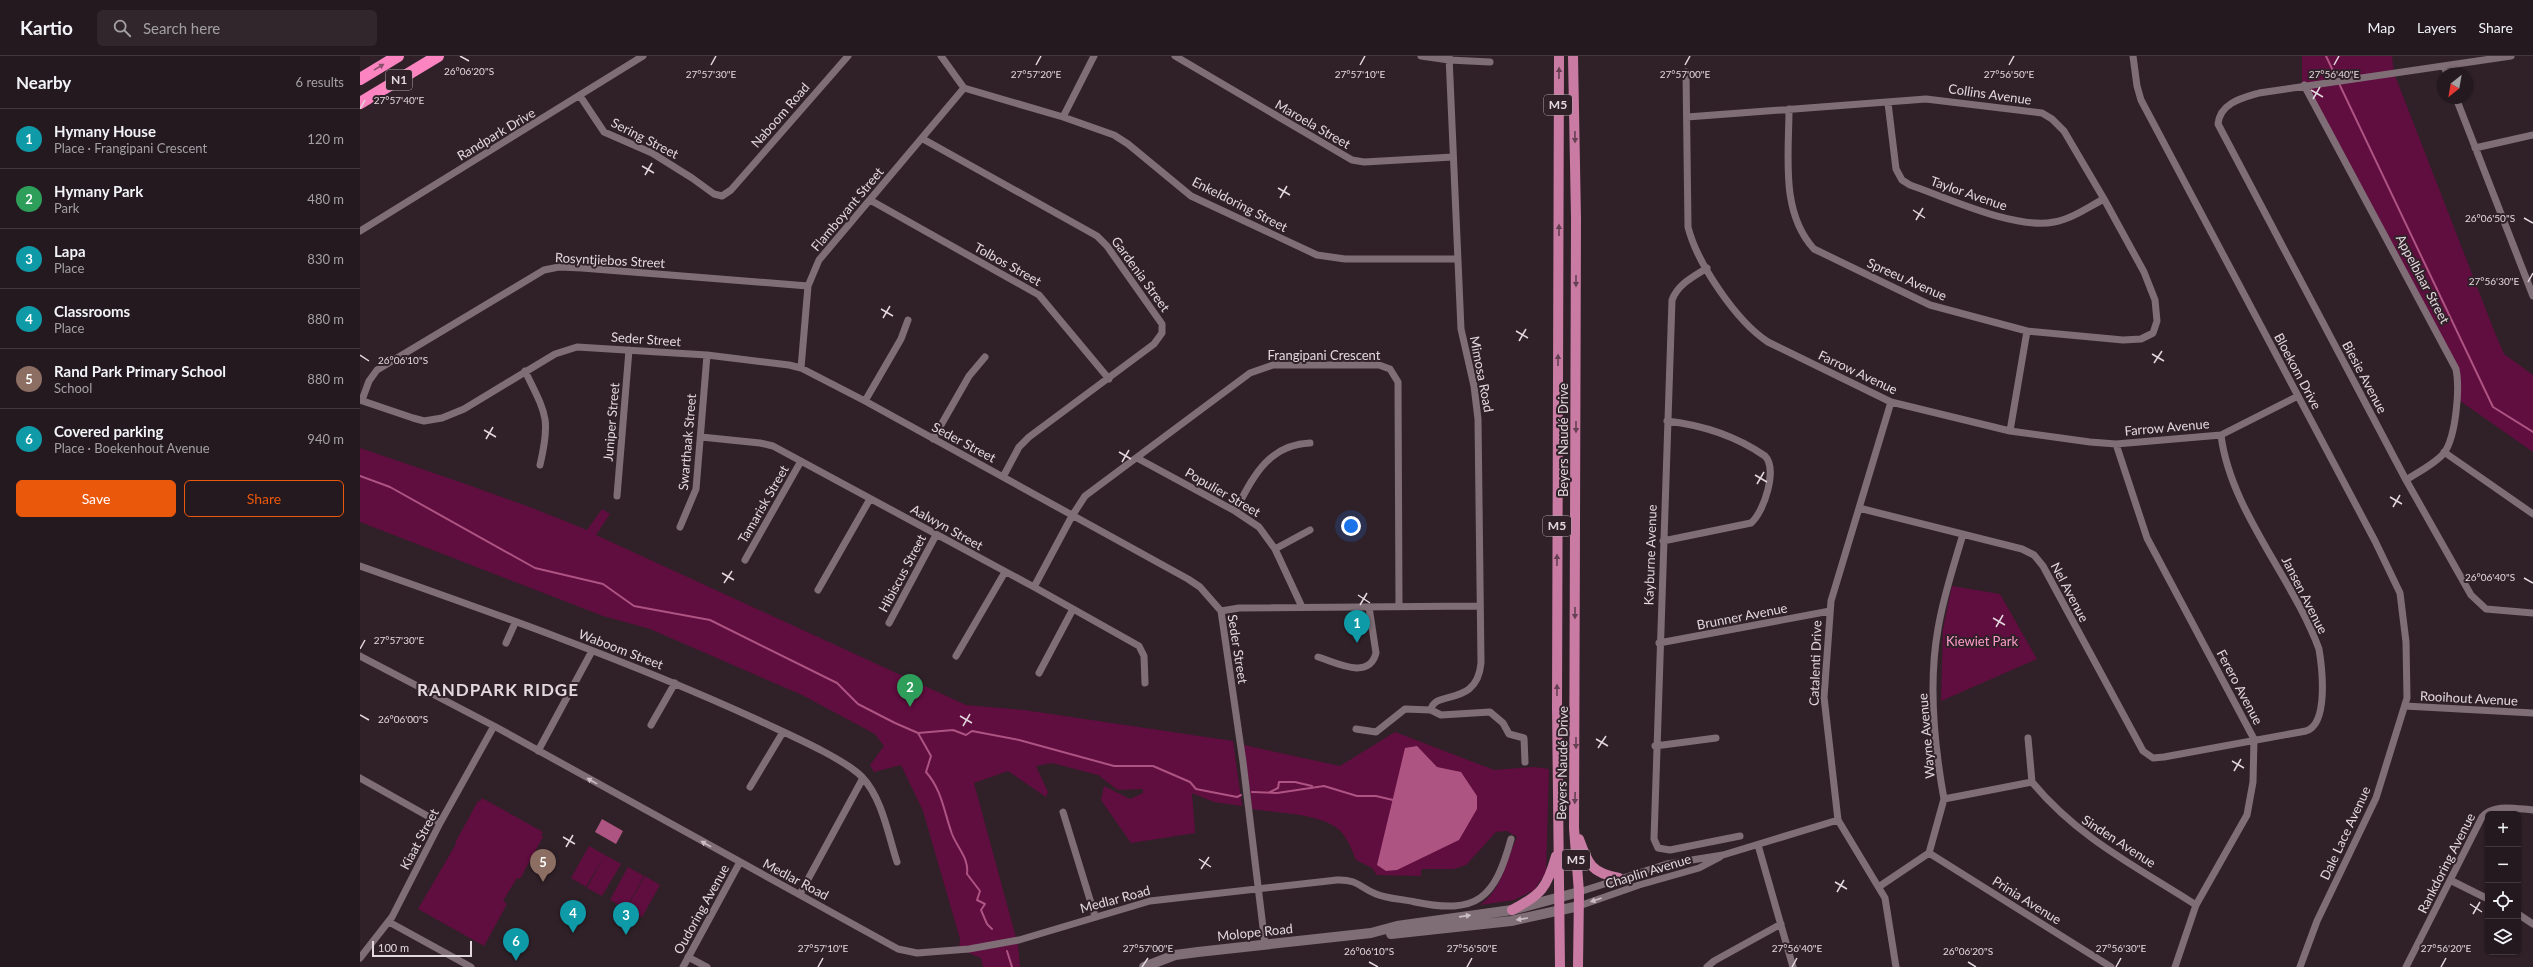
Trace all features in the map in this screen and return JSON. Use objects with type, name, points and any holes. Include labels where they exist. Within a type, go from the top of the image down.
[{"type":"highway","name":"N1","points":[[360,79],[398,56]]},
{"type":"highway","name":"N1","points":[[360,103],[438,56]]},
{"type":"main road","name":"Beyers Naudé Drive","points":[[1559,56],[1557,709],[1560,967]]},
{"type":"main road","name":"Beyers Naudé Drive","points":[[1573,56],[1576,219],[1574,828],[1579,892],[1578,967]]},
{"type":"main road","points":[[1574,828],[1590,865],[1601,874],[1619,878]]},
{"type":"main road","points":[[1512,910],[1536,897],[1544,888],[1559,845]]},
{"type":"street","name":"Randpark Drive","points":[[360,231],[643,56]]},
{"type":"street","name":"Naboom Road","points":[[731,190],[848,56]]},
{"type":"street","points":[[941,56],[964,88]]},
{"type":"street","points":[[1063,117],[1094,56]]},
{"type":"street","name":"Maroela Street","points":[[1175,56],[1352,160],[1364,162],[1453,157]]},
{"type":"street","points":[[1421,56],[1490,62]]},
{"type":"street","name":"Bloekom Drive","points":[[2133,56],[2141,100],[2375,541],[2400,593],[2408,672],[2408,690],[2405,706]]},
{"type":"street","points":[[2304,85],[2511,56]]},
{"type":"street","name":"Mimosa Road","points":[[1431,710],[1432,705],[1443,699],[1468,691],[1477,681],[1481,663],[1479,606],[1478,413],[1461,329],[1449,58]]},
{"type":"street","name":"Farrow Avenue","points":[[1686,72],[1688,227],[1694,244],[1707,268],[1740,316],[1758,335],[1891,402],[2010,431],[2116,444],[2221,435],[2298,396]]},
{"type":"street","name":"Biesie Avenue","points":[[2304,85],[2259,93],[2236,101],[2224,109],[2219,119],[2220,130],[2406,480],[2477,602],[2491,610],[2533,613]]},
{"type":"street","name":"Appelblaar Street","points":[[2304,85],[2455,364],[2457,398],[2450,438],[2444,452]]},
{"type":"street","name":"Enkeldoring Street","points":[[964,88],[1063,117],[1118,137],[1191,196],[1317,255],[1345,259],[1457,260]]},
{"type":"street","name":"Flamboyant Street","points":[[801,368],[808,286],[819,260],[923,139],[964,88]]},
{"type":"street","name":"Sering Street","points":[[580,96],[604,132],[668,162],[714,194],[722,196],[731,190]]},
{"type":"street","name":"Collins Avenue","points":[[1687,117],[1888,102],[1940,100],[2042,113],[2052,119],[2064,131],[2104,199],[2150,287],[2157,314],[2156,328]]},
{"type":"street","name":"Taylor Avenue","points":[[1888,102],[1896,169],[1902,180],[1910,185],[2012,220],[2036,224],[2067,218],[2104,199]]},
{"type":"street","points":[[2458,104],[2533,296]]},
{"type":"street","name":"Spreeu Avenue","points":[[1789,109],[1791,203],[1803,234],[1814,249],[1930,305],[2027,331],[2123,340],[2149,337],[2156,328]]},
{"type":"street","points":[[2475,148],[2533,135]]},
{"type":"street","name":"Gardenia Street","points":[[923,139],[1082,226],[1107,246],[1161,319],[1162,328],[1159,338],[1154,344],[1024,441],[1003,477]]},
{"type":"street","name":"Tolbos Street","points":[[870,200],[1039,295],[1109,379]]},
{"type":"street","name":"Rosyntjiebos Street","points":[[361,400],[369,381],[377,370],[548,269],[582,268],[808,286]]},
{"type":"street","name":"Kayburne Avenue","points":[[1670,850],[1658,848],[1654,839],[1659,643],[1672,300],[1680,286],[1707,268]]},
{"type":"street","points":[[865,401],[901,339],[908,320]]},
{"type":"street","points":[[2010,431],[2027,331]]},
{"type":"street","name":"Seder Street","points":[[361,400],[413,418],[434,420],[458,412],[525,371],[555,354],[570,348],[707,355],[776,362],[801,368],[865,401],[1188,580],[1208,595],[1221,611],[1240,743],[1265,944]]},
{"type":"street","name":"Juniper Street","points":[[617,496],[629,350]]},
{"type":"street","name":"Swarthaak Street","points":[[680,527],[694,496],[701,438],[707,355]]},
{"type":"street","points":[[933,439],[970,376],[985,357]]},
{"type":"street","name":"Frangipani Crescent","points":[[1034,587],[1072,516],[1091,490],[1137,458],[1257,369],[1272,365],[1386,366],[1394,373],[1398,382],[1399,606]]},
{"type":"street","points":[[525,371],[540,402],[547,423],[546,438],[540,465]]},
{"type":"street","name":"Catalenti Drive","points":[[1891,402],[1830,611],[1824,697],[1838,820],[1880,886],[1887,905],[1896,967]]},
{"type":"street","points":[[1663,541],[1751,523],[1757,517],[1763,503],[1771,469],[1769,460],[1765,456],[1734,440],[1703,426],[1667,421]]},
{"type":"street","name":"Jansen Avenue","points":[[2149,756],[2164,758],[2306,731],[2314,727],[2321,700],[2321,661],[2314,636],[2234,484],[2223,453],[2221,435]]},
{"type":"street","name":"Aalwyn Street","points":[[701,438],[766,444],[801,461],[1034,587],[1139,646],[1144,656],[1145,683]]},
{"type":"street","points":[[1235,511],[1256,473],[1266,462],[1290,445],[1310,442]]},
{"type":"street","name":"Ferero Avenue","points":[[2116,444],[2147,538],[2254,740],[2251,804],[2239,831],[2196,905],[2175,967]]},
{"type":"street","points":[[2406,480],[2444,452],[2533,514]]},
{"type":"street","name":"Populier Street","points":[[1137,458],[1235,511],[1259,527],[1275,549],[1302,607]]},
{"type":"street","name":"Tamarisk Street","points":[[745,560],[801,461]]},
{"type":"street","points":[[818,590],[870,499]]},
{"type":"street","name":"Nel Avenue","points":[[1859,508],[2028,551],[2040,560],[2143,751],[2149,756]]},
{"type":"street","points":[[1275,549],[1310,530]]},
{"type":"street","name":"Wayne Avenue","points":[[1929,853],[1944,799],[1933,704],[1936,642],[1941,614],[1963,534]]},
{"type":"street","name":"Hibiscus Street","points":[[889,623],[936,535]]},
{"type":"street","name":"Waboom Street","points":[[360,566],[675,682],[783,732],[852,768],[863,778],[874,795],[897,862]]},
{"type":"street","points":[[956,656],[1005,572]]},
{"type":"street","points":[[1221,611],[1239,608],[1479,606]]},
{"type":"street","points":[[1318,657],[1359,669],[1368,666],[1376,653],[1369,607]]},
{"type":"street","points":[[1039,673],[1072,609]]},
{"type":"street","name":"Brunner Avenue","points":[[1659,643],[1830,611]]},
{"type":"street","points":[[506,643],[515,622]]},
{"type":"street","points":[[538,751],[592,651]]},
{"type":"street","name":"Medlar Road","points":[[360,656],[494,726],[898,949],[910,953],[969,949],[1009,942],[1095,916],[1161,899],[1346,879],[1360,883],[1377,894],[1388,897],[1435,905],[1467,904],[1477,901],[1490,890],[1502,867],[1511,839]]},
{"type":"street","points":[[651,725],[675,682]]},
{"type":"street","name":"Rooihout Avenue","points":[[2405,706],[2533,713]]},
{"type":"street","name":"Dale Lace Avenue","points":[[2300,967],[2317,921],[2376,798],[2405,706]]},
{"type":"street","points":[[1356,729],[1376,732],[1405,709],[1431,710],[1441,715],[1490,712],[1503,723],[1509,734],[1524,738],[1525,762]]},
{"type":"street","name":"Kiaat Street","points":[[360,958],[389,922],[440,823],[494,726]]},
{"type":"street","points":[[750,787],[783,732]]},
{"type":"street","points":[[1656,746],[1716,738]]},
{"type":"street","points":[[1944,799],[2032,782],[2028,738]]},
{"type":"street","points":[[360,778],[440,823]]},
{"type":"street","points":[[800,894],[863,778]]},
{"type":"street","name":"Sinden Avenue","points":[[2032,782],[2058,812],[2083,833],[2196,905]]},
{"type":"street","name":"Rankdoring Avenue","points":[[2408,966],[2485,813],[2498,808],[2533,810]]},
{"type":"street","points":[[1063,812],[1095,916]]},
{"type":"street","name":"Chaplin Avenue","points":[[1579,892],[1619,878],[1667,864],[1723,855],[1838,820]]},
{"type":"street","name":"Chaplin Avenue","points":[[1670,850],[1740,836]]},
{"type":"street","points":[[1758,845],[1793,967]]},
{"type":"street","points":[[1880,886],[1929,853]]},
{"type":"street","name":"Prinia Avenue","points":[[1929,853],[2111,967]]},
{"type":"street","name":"Chaplin Avenue","points":[[1579,906],[1651,881],[1699,868],[1723,855]]},
{"type":"street","name":"Oudoring Avenue","points":[[683,967],[740,862]]},
{"type":"street","points":[[2450,880],[2485,898]]},
{"type":"street","name":"Molope Road","points":[[1371,933],[1397,926],[1512,910],[1579,892]]},
{"type":"street","name":"Molope Road","points":[[1144,967],[1174,955],[1371,933],[1393,934],[1511,921],[1560,912],[1579,906]]},
{"type":"street","points":[[2521,916],[2533,924]]},
{"type":"street","points":[[389,922],[471,967]]},
{"type":"street","points":[[1707,967],[1714,961],[1780,924]]},
{"type":"street","points":[[688,957],[707,967]]},
{"type":"green space","points":[[2302,56],[2392,56],[2394,73],[2504,354],[2533,375],[2533,452],[2456,398],[2454,370],[2302,86]]},
{"type":"green space","points":[[360,448],[503,497],[587,530],[602,509],[610,514],[596,535],[966,705],[1024,710],[1233,741],[1242,806],[1214,802],[1192,793],[1195,833],[1131,843],[1101,800],[1104,786],[1130,799],[1143,793],[1143,789],[1118,790],[1098,775],[1052,763],[1036,766],[1048,792],[1046,797],[1008,771],[974,783],[1018,945],[1020,967],[983,967],[981,958],[959,949],[960,939],[923,811],[901,765],[874,772],[870,765],[884,746],[875,734],[802,695],[650,629],[603,616],[360,522]]},
{"type":"green space","name":"Kiewiet Park","points":[[1952,586],[2000,594],[2037,659],[1941,701],[1943,629]]},
{"type":"green space","points":[[1395,732],[1494,770],[1534,767],[1549,769],[1546,872],[1534,890],[1514,900],[1480,905],[1494,891],[1499,882],[1517,837],[1507,831],[1496,832],[1466,865],[1454,869],[1421,869],[1421,876],[1377,875],[1372,868],[1356,860],[1345,837],[1334,826],[1315,818],[1252,809],[1244,745],[1340,766]]},
{"type":"green space","points":[[482,798],[543,832],[541,835],[543,837],[520,879],[517,878],[503,901],[507,904],[484,946],[418,909],[456,844],[455,843],[478,801]]},
{"type":"green space","points":[[589,846],[605,855],[586,887],[571,878]]},
{"type":"green space","points":[[605,855],[621,864],[602,896],[587,888]]},
{"type":"green space","points":[[628,867],[644,876],[626,908],[610,900]]},
{"type":"green space","points":[[645,876],[660,885],[642,917],[626,909]]},
{"type":"shaded area","points":[[1417,746],[1437,767],[1461,772],[1477,796],[1477,809],[1459,840],[1397,870],[1386,871],[1377,865],[1405,748]]},
{"type":"shaded area","points":[[602,819],[623,831],[616,844],[595,832]]},
{"type":"waterway","points":[[2326,56],[2493,407],[2533,432]]},
{"type":"waterway","points":[[360,476],[390,487],[535,568],[603,584],[634,606],[710,620],[837,683],[858,704],[918,733],[953,730],[966,735],[972,731],[1019,740],[1114,766],[1153,766],[1190,782],[1196,789],[1237,797],[1241,795]]},
{"type":"waterway","points":[[918,733],[931,756],[926,772],[936,786],[954,839],[965,858],[967,874],[980,891],[977,900],[985,904],[981,910],[987,924],[992,929]]},
{"type":"waterway","points":[[1270,792],[1278,788],[1279,782],[1295,782],[1312,786]]},
{"type":"waterway","points":[[1252,792],[1277,793],[1324,786],[1357,796],[1376,796],[1393,800]]},
{"type":"waterway","points":[[1007,951],[1012,967]]},
{"type":"place","name":"Hymany House","points":[[1357,643]]},
{"type":"place","name":"Hymany Park","points":[[910,707]]},
{"type":"place","name":"Rand Park Primary School","points":[[543,882]]},
{"type":"place","name":"Classrooms","points":[[573,933]]},
{"type":"place","name":"Lapa","points":[[626,935]]},
{"type":"place","name":"Covered parking","points":[[516,961]]},
{"type":"district","name":"RANDPARK RIDGE","points":[[498,690]]}]
